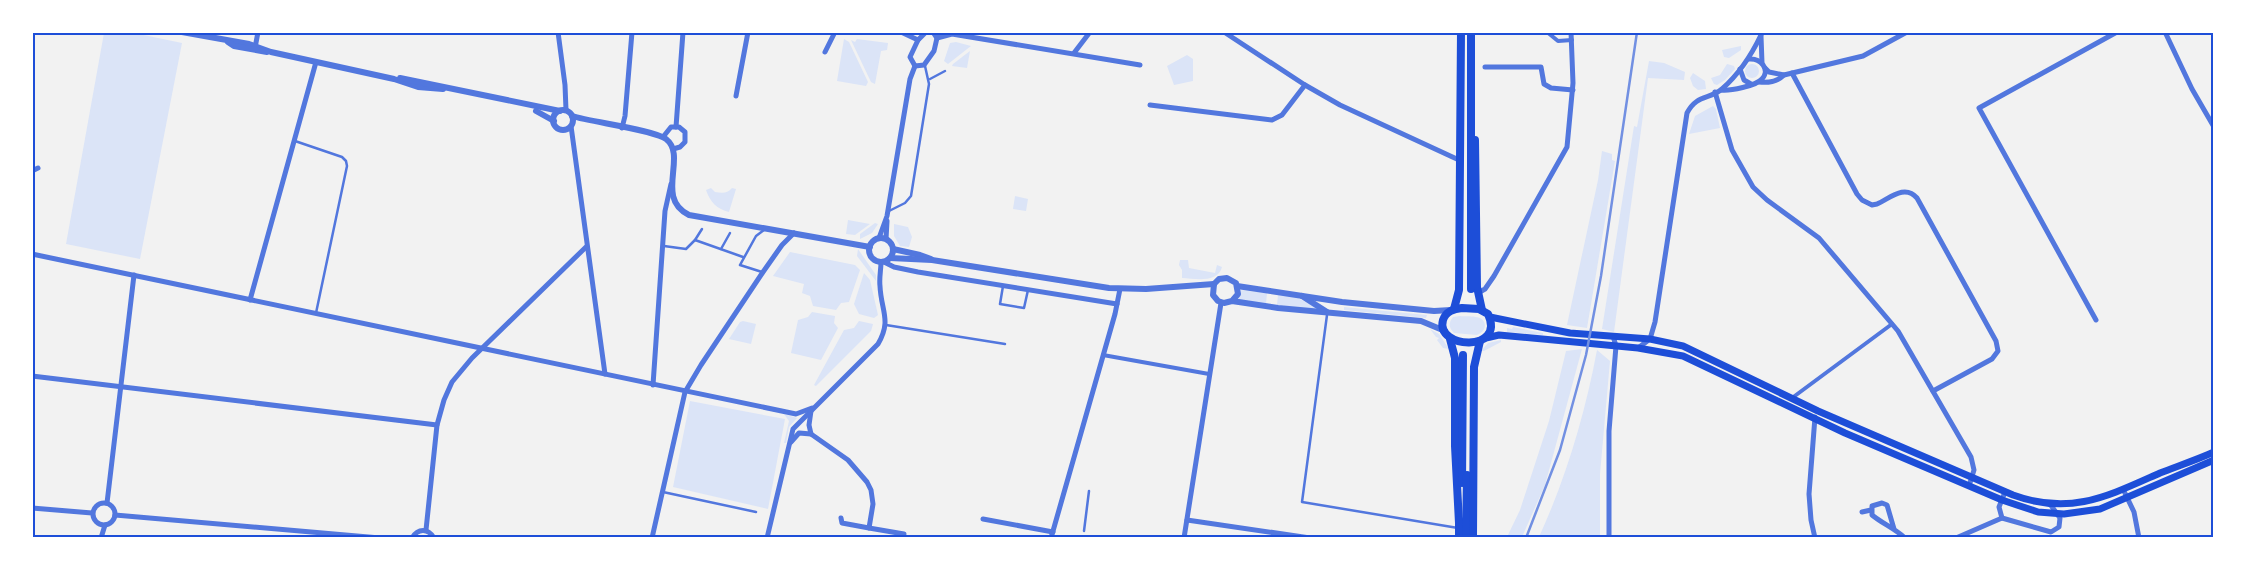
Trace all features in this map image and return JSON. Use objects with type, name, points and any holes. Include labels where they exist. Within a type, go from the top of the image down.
[{"type":"main road","points":[[1471,32],[1472,291]]},
{"type":"main road","points":[[1459,525],[1455,446],[1455,358],[1450,339],[1444,331],[1443,319],[1453,310],[1459,290],[1461,35]]},
{"type":"main road","points":[[1461,35],[1472,291],[1482,310],[1490,317],[1570,333],[1667,341],[1690,349],[1818,410],[2005,492],[2032,501],[2050,504],[2092,501],[2214,452]]},
{"type":"main road","points":[[1453,310],[1482,310]]},
{"type":"main road","points":[[1473,538],[1474,367],[1483,340],[1492,327],[1490,317]]},
{"type":"main road","points":[[1450,339],[1483,340],[1499,335],[1638,348],[1665,352],[1691,359],[1814,419],[2029,510],[2058,514],[2091,511],[2127,498],[2214,460]]},
{"type":"main road","points":[[1459,538],[1465,355],[1466,538]]},
{"type":"street","points":[[182,32],[228,42],[234,41],[271,52],[394,79],[412,80],[443,89],[563,111],[572,116],[663,137],[673,149],[671,184],[665,211],[653,385]]},
{"type":"street","points":[[255,48],[258,32]]},
{"type":"street","points":[[558,32],[565,85],[563,111]]},
{"type":"street","points":[[622,128],[625,116],[632,32]]},
{"type":"street","points":[[676,126],[683,32]]},
{"type":"street","points":[[736,96],[748,32]]},
{"type":"street","points":[[825,52],[835,32]]},
{"type":"street","points":[[902,32],[918,40]]},
{"type":"street","points":[[915,66],[910,57],[918,40],[926,32]]},
{"type":"street","points":[[1074,52],[1090,32]]},
{"type":"street","points":[[1224,32],[1340,104],[1459,160]]},
{"type":"street","points":[[1547,32],[1558,41],[1572,40]]},
{"type":"street","points":[[1472,291],[1485,290],[1567,148],[1573,90],[1571,32]]},
{"type":"street","points":[[1638,348],[1650,339],[1687,113],[1697,100],[1721,90],[1734,90],[1751,84],[1779,79],[1784,75],[1863,56],[1907,32]]},
{"type":"street","points":[[2096,320],[1979,108],[2117,32]]},
{"type":"street","points":[[2165,32],[2192,89],[2214,127]]},
{"type":"street","points":[[933,33],[937,38]]},
{"type":"street","points":[[937,38],[951,33],[1074,52],[1140,65]]},
{"type":"street","points":[[1721,90],[1743,63],[1749,59],[1761,34]]},
{"type":"street","points":[[1760,82],[1764,76],[1761,34]]},
{"type":"street","points":[[915,66],[924,65],[934,51],[937,38]]},
{"type":"street","points":[[1749,59],[1756,59],[1770,72],[1784,75]]},
{"type":"street","points":[[250,300],[316,62]]},
{"type":"street","points":[[886,239],[888,214],[910,79],[915,66]]},
{"type":"street","points":[[1485,68],[1541,67],[1544,84],[1550,88],[1573,90]]},
{"type":"street","points":[[1740,69],[1744,80],[1751,84]]},
{"type":"street","points":[[1792,73],[1850,182],[1862,200],[1872,205],[1877,204],[1906,191],[1913,193],[1917,198],[1996,341],[1998,351],[1992,359],[1934,391]]},
{"type":"street","points":[[1150,105],[1272,120],[1282,115],[1305,84]]},
{"type":"street","points":[[1715,92],[1732,150],[1754,187],[1766,200],[1819,238],[1892,324],[1934,391],[1974,464],[1973,477],[1969,486]]},
{"type":"street","points":[[496,99],[542,113],[554,121],[560,129],[566,129],[571,126]]},
{"type":"street","points":[[554,121],[555,115],[563,111]]},
{"type":"street","points":[[572,116],[571,126],[586,247],[605,374]]},
{"type":"street","points":[[663,137],[667,130],[676,126]]},
{"type":"street","points":[[673,149],[683,145],[686,137],[682,129],[676,126]]},
{"type":"street","points":[[671,184],[676,203],[682,211],[689,215],[870,247]]},
{"type":"street","points":[[888,214],[879,238],[870,247],[872,258],[885,261],[932,260],[1120,289],[1205,286],[1213,288]]},
{"type":"street","points":[[652,538],[685,392],[701,365],[782,245],[794,233]]},
{"type":"street","points":[[879,238],[886,239],[891,243],[893,249]]},
{"type":"street","points":[[426,530],[437,425],[444,400],[452,382],[482,348],[586,247]]},
{"type":"street","points":[[893,249],[920,255],[932,260]]},
{"type":"street","points":[[767,538],[793,428],[878,344],[885,332],[886,325],[880,287],[885,261],[893,249]]},
{"type":"street","points":[[32,254],[796,414],[812,408]]},
{"type":"street","points":[[885,261],[894,267],[1117,304]]},
{"type":"street","points":[[107,503],[119,387],[134,275]]},
{"type":"street","points":[[1221,303],[1215,298],[1213,288],[1219,279],[1227,278],[1234,280],[1238,294],[1232,301]]},
{"type":"street","points":[[1237,286],[1342,302],[1434,311],[1453,310]]},
{"type":"street","points":[[983,519],[1052,535],[1104,355],[1120,289]]},
{"type":"street","points":[[1299,294],[1328,313]]},
{"type":"street","points":[[1221,303],[1232,301],[1328,313],[1421,321],[1444,331]]},
{"type":"street","points":[[1184,538],[1221,303]]},
{"type":"street","points":[[1792,398],[1892,324]]},
{"type":"street","points":[[1609,538],[1609,431],[1616,346],[1613,336]]},
{"type":"street","points":[[1104,355],[1209,374]]},
{"type":"street","points":[[32,376],[437,425]]},
{"type":"street","points":[[811,434],[809,418],[812,408]]},
{"type":"street","points":[[1815,538],[1811,520],[1809,494],[1814,419],[1818,410]]},
{"type":"street","points":[[789,446],[799,433],[811,434],[848,460],[867,482],[871,490],[873,504],[869,528]]},
{"type":"street","points":[[2123,489],[2136,518],[2139,538]]},
{"type":"street","points":[[2002,518],[2000,507],[2005,492]]},
{"type":"street","points":[[1862,512],[1871,510],[1872,506],[1882,502],[1887,505],[1894,529]]},
{"type":"street","points":[[101,538],[105,526],[111,523],[115,515],[113,508],[107,503],[97,504],[92,513],[94,521],[105,526]]},
{"type":"street","points":[[1956,538],[2002,518],[2051,532],[2055,530],[2060,521],[2058,514],[2050,504]]},
{"type":"street","points":[[32,508],[92,513]]},
{"type":"street","points":[[1871,510],[1872,514],[1885,526],[1894,529],[1905,538]]},
{"type":"street","points":[[115,515],[380,538]]},
{"type":"street","points":[[841,518],[842,524],[904,534]]},
{"type":"street","points":[[1187,520],[1310,538]]},
{"type":"street","points":[[412,538],[420,530],[426,530],[434,538]]},
{"type":"street","points":[[2055,530],[2058,538]]},
{"type":"lane","points":[[888,214],[905,203],[911,196],[930,79],[924,65]]},
{"type":"lane","points":[[930,79],[945,71]]},
{"type":"lane","points":[[293,141],[342,157],[347,166],[316,314]]},
{"type":"lane","points":[[764,272],[740,265],[756,236],[767,228]]},
{"type":"lane","points":[[663,246],[686,249],[702,229]]},
{"type":"lane","points":[[721,249],[730,233]]},
{"type":"lane","points":[[695,240],[743,257]]},
{"type":"lane","points":[[1003,286],[1000,304],[1024,308],[1028,290]]},
{"type":"lane","points":[[1328,313],[1302,502],[1459,525]]},
{"type":"lane","points":[[886,325],[1005,344]]},
{"type":"lane","points":[[1084,531],[1089,491]]},
{"type":"lane","points":[[662,492],[756,512]]},
{"type":"shaded area","points":[[104,33],[134,33],[182,43],[140,259],[66,244]]},
{"type":"shaded area","points":[[844,39],[849,42],[868,82],[866,86],[837,81]]},
{"type":"shaded area","points":[[857,39],[888,43],[887,50],[881,51],[875,84],[871,82],[851,40],[855,42]]},
{"type":"shaded area","points":[[956,42],[971,46],[948,64],[944,61],[950,43]]},
{"type":"shaded area","points":[[1741,46],[1741,50],[1729,58],[1724,57],[1722,50]]},
{"type":"shaded area","points":[[970,51],[967,68],[952,66],[953,64]]},
{"type":"shaded area","points":[[1187,55],[1193,59],[1193,81],[1174,85],[1167,66]]},
{"type":"shaded area","points":[[1649,61],[1664,63],[1685,72],[1684,80],[1648,78],[1614,332],[1602,329],[1634,126],[1637,127]]},
{"type":"shaded area","points":[[1727,64],[1734,66],[1735,69],[1725,80],[1717,85],[1714,84],[1711,78],[1720,75]]},
{"type":"shaded area","points":[[1749,64],[1755,64],[1759,71],[1755,78],[1749,78],[1745,74],[1745,68]]},
{"type":"shaded area","points":[[1693,73],[1705,81],[1706,89],[1698,90],[1693,86],[1690,78]]},
{"type":"shaded area","points":[[1713,106],[1716,109],[1720,128],[1689,134],[1695,116]]},
{"type":"shaded area","points":[[1602,151],[1612,154],[1612,160],[1615,161],[1587,328],[1567,325],[1598,180]]},
{"type":"shaded area","points":[[711,188],[715,192],[722,193],[732,188],[736,189],[729,212],[721,209],[712,201],[706,190]]},
{"type":"shaded area","points":[[1015,196],[1028,199],[1026,211],[1013,209]]},
{"type":"shaded area","points":[[848,220],[870,224],[855,235],[846,234]]},
{"type":"shaded area","points":[[875,223],[878,224],[872,233],[860,239],[860,234]]},
{"type":"shaded area","points":[[894,224],[908,227],[912,237],[909,247],[900,246],[894,236]]},
{"type":"shaded area","points":[[858,249],[876,275],[876,281],[857,256]]},
{"type":"shaded area","points":[[790,252],[855,265],[860,270],[849,302],[841,303],[836,310],[813,306],[810,296],[802,293],[804,284],[773,276]]},
{"type":"shaded area","points":[[1180,260],[1188,260],[1189,268],[1215,273],[1217,265],[1222,267],[1216,276],[1211,278],[1182,278],[1182,270],[1179,265]]},
{"type":"shaded area","points":[[864,273],[870,280],[878,315],[874,318],[859,314],[854,304]]},
{"type":"shaded area","points":[[1240,290],[1267,293],[1266,304],[1237,300]]},
{"type":"shaded area","points":[[1278,295],[1296,297],[1321,310],[1277,305]]},
{"type":"shaded area","points":[[1344,307],[1427,315],[1426,318],[1344,310]]},
{"type":"shaded area","points":[[812,312],[835,316],[834,323],[838,328],[821,360],[791,353],[798,320],[808,317]]},
{"type":"shaded area","points":[[1453,317],[1479,318],[1484,322],[1484,329],[1477,335],[1454,333],[1450,327],[1450,321]]},
{"type":"shaded area","points":[[859,321],[873,324],[871,331],[816,386],[814,385],[844,330],[854,328]]},
{"type":"shaded area","points":[[740,322],[756,324],[751,344],[729,339]]},
{"type":"shaded area","points":[[1513,327],[1543,333],[1543,335],[1507,332],[1507,328],[1512,329]]},
{"type":"shaded area","points":[[1430,329],[1439,334],[1449,349],[1443,348],[1437,340],[1439,338]]},
{"type":"shaded area","points":[[1501,340],[1501,342],[1481,351],[1488,343]]},
{"type":"shaded area","points":[[1582,349],[1545,485],[1522,537],[1507,537],[1520,510],[1549,421],[1566,351]]},
{"type":"shaded area","points":[[1597,350],[1610,361],[1600,474],[1600,537],[1539,537],[1558,492],[1574,445],[1587,398]]},
{"type":"shaded area","points":[[690,401],[785,419],[768,509],[673,487]]},
{"type":"shaded area","points":[[784,414],[797,418],[789,427],[786,443],[784,443],[789,421]]},
{"type":"railway","points":[[1526,538],[1560,450],[1586,355],[1601,276],[1637,32]]}]
